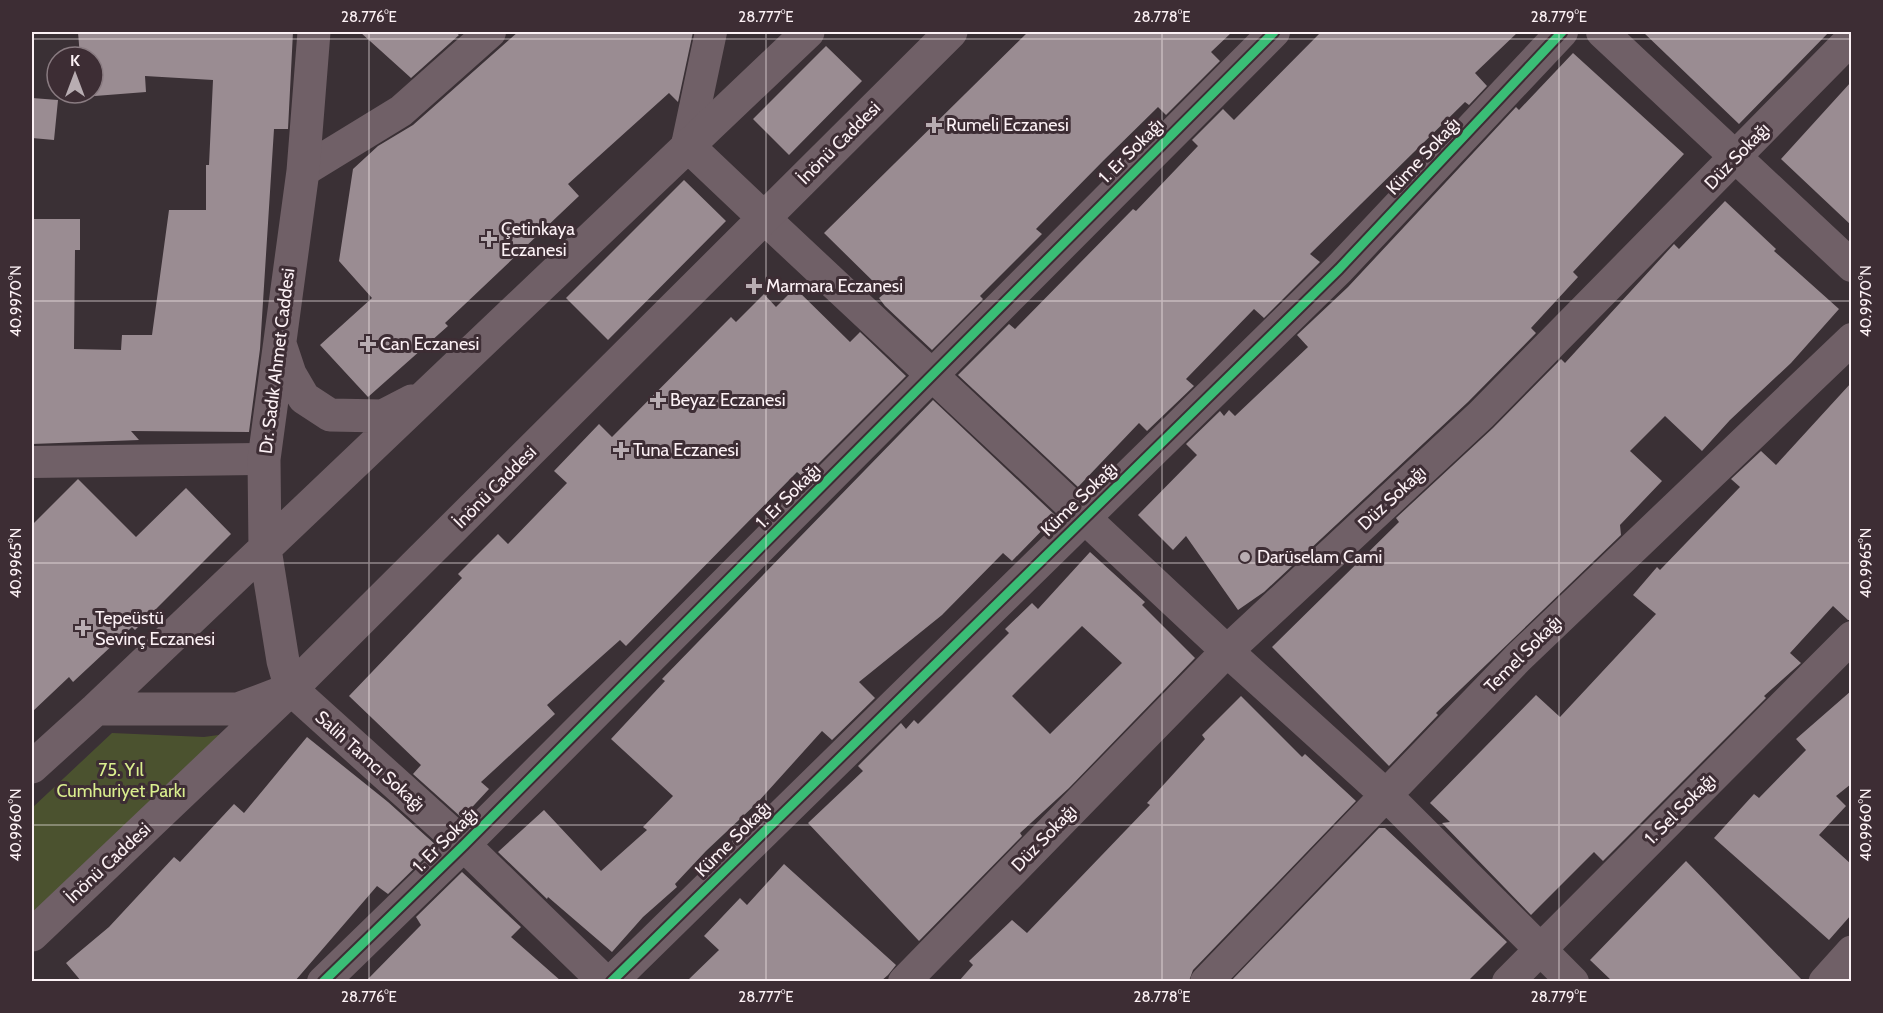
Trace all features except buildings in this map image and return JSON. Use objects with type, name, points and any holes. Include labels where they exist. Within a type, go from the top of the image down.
[{"type":"street","name":"Dr. Sadık Ahmet Caddesi","points":[[291,690],[283,661],[265,549],[264,459],[278,340],[303,171],[314,32]]},
{"type":"street","points":[[303,171],[401,111],[490,32]]},
{"type":"street","points":[[687,145],[711,32]]},
{"type":"street","points":[[32,767],[265,549],[808,32]]},
{"type":"street","name":"İnönü Caddesi","points":[[32,935],[291,690],[951,32]]},
{"type":"street","name":"1. Er Sokağı","points":[[323,981],[464,844],[1274,32]]},
{"type":"street","name":"Küme Sokağı","points":[[611,981],[1339,269],[1562,32]]},
{"type":"street","points":[[1602,32],[1851,266]]},
{"type":"street","name":"Düz Sokağı","points":[[904,981],[1227,651],[1481,415],[1851,38]]},
{"type":"street","points":[[687,145],[1227,651],[1386,795],[1573,981]]},
{"type":"street","name":"Temel Sokağı","points":[[1206,981],[1518,658],[1851,339]]},
{"type":"street","points":[[278,340],[290,374],[304,398],[330,415],[383,416],[428,394]]},
{"type":"street","points":[[32,462],[264,459]]},
{"type":"street","name":"1. Sel Sokağı","points":[[1508,981],[1851,637]]},
{"type":"street","points":[[96,709],[238,709],[291,690]]},
{"type":"street","name":"Salih Tamcı Sokağı","points":[[291,690],[464,844],[605,981]]},
{"type":"street","points":[[1825,981],[1851,952]]},
{"type":"green space","name":"75. Yıl Cumhuriyet Parkı","points":[[112,733],[204,737],[233,733],[32,919],[32,808]]},
{"type":"cycle path","points":[[323,982],[464,845],[1274,32]]},
{"type":"cycle path","points":[[611,982],[1339,269],[1562,32]]},
{"type":"place","name":"Rumeli Eczanesi","points":[[934,125]]},
{"type":"place","name":"Çetinkaya Eczanesi","points":[[489,239]]},
{"type":"place","name":"Marmara Eczanesi","points":[[754,286]]},
{"type":"place","name":"Can Eczanesi","points":[[368,344]]},
{"type":"place","name":"Beyaz Eczanesi","points":[[658,400]]},
{"type":"place","name":"Tuna Eczanesi","points":[[621,450]]},
{"type":"place","name":"Darüselam Cami","points":[[1245,557]]},
{"type":"place","name":"Tepeüstü Sevinç Eczanesi","points":[[83,628]]}]
